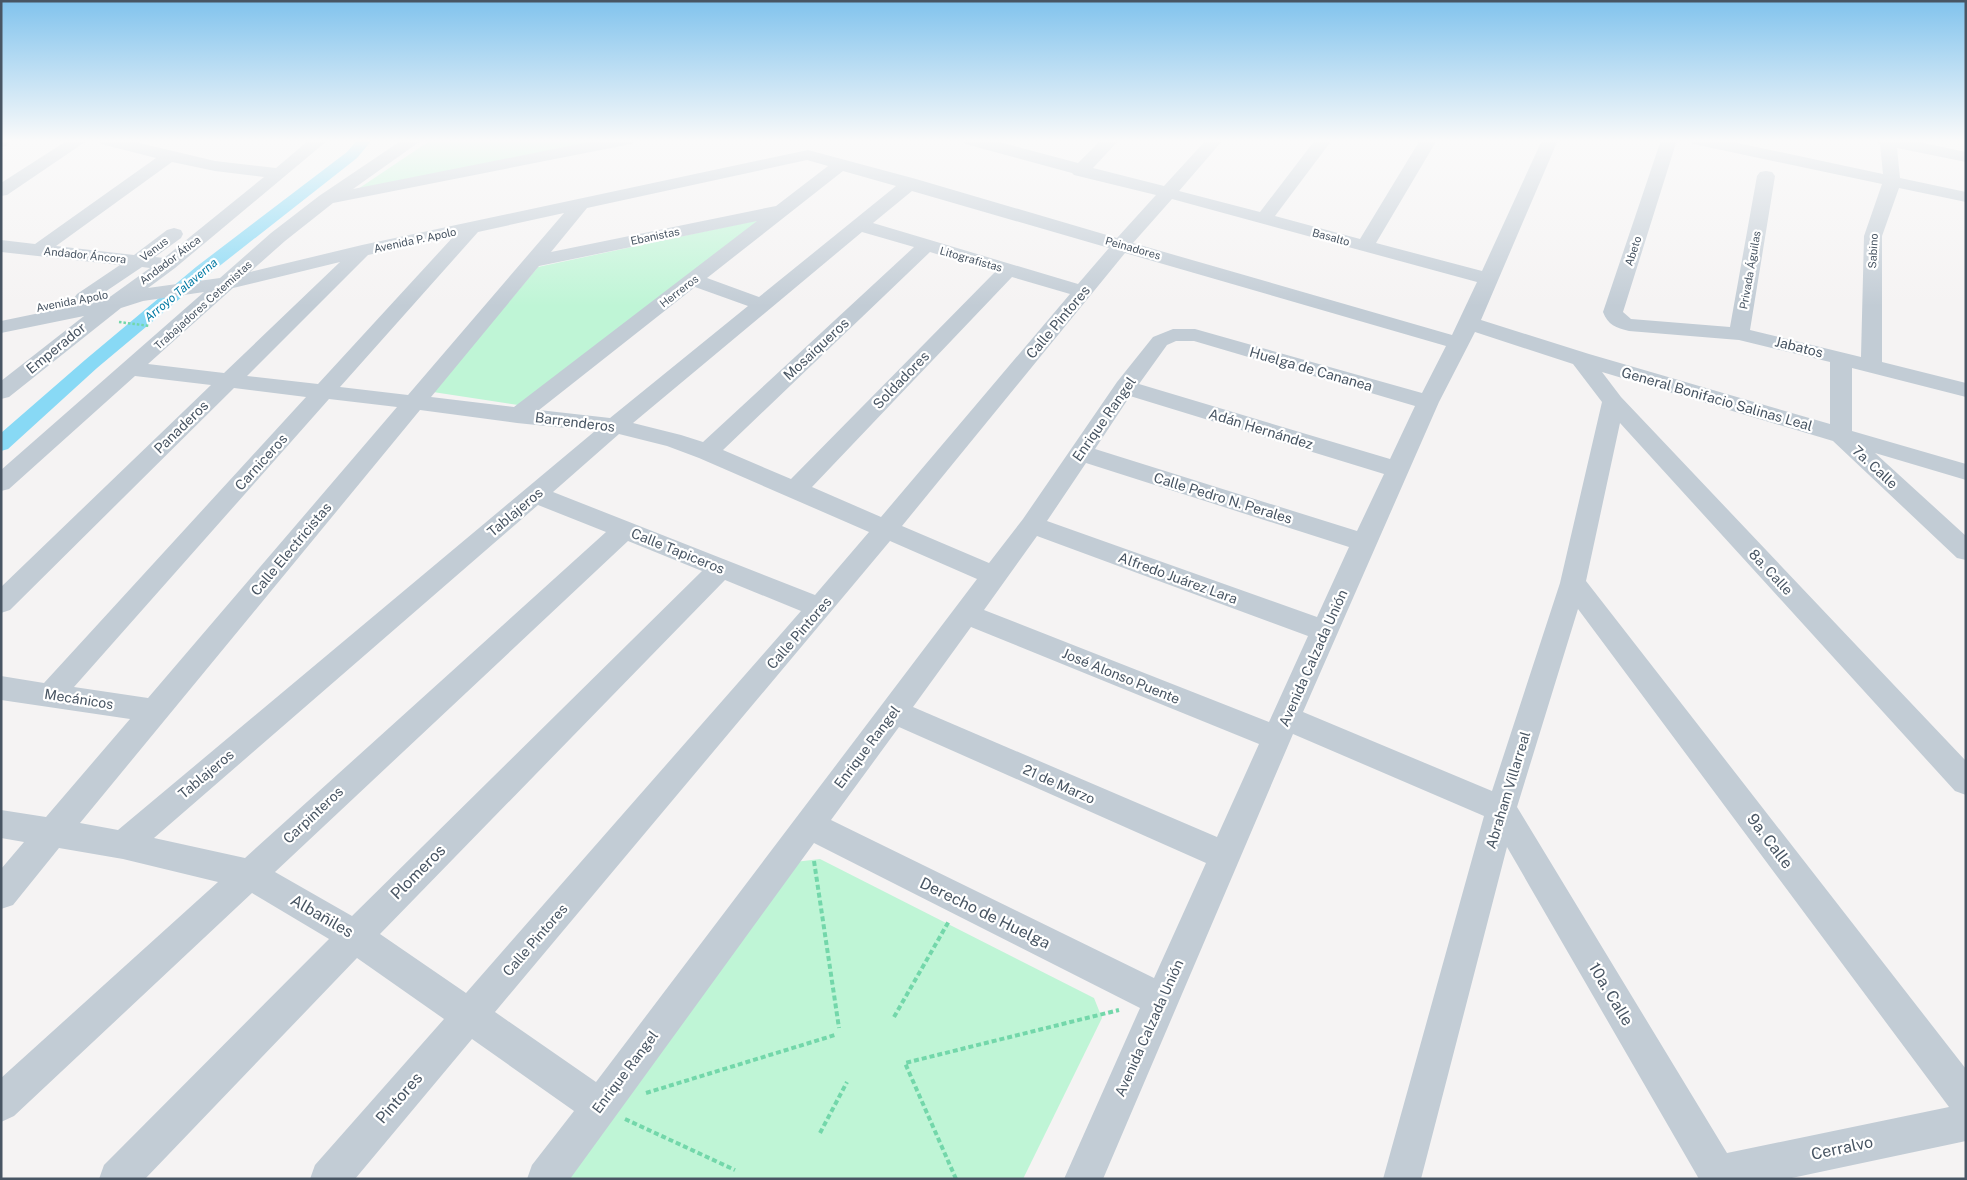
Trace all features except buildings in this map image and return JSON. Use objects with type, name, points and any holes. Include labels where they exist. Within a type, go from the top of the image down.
[{"type":"street","points":[[39,250],[116,195]]},
{"type":"street","name":"Andador Ática","points":[[141,293],[168,264],[252,195]]},
{"type":"street","name":"Trabajadores Cetemistas","points":[[1,483],[278,237],[332,195]]},
{"type":"street","points":[[325,200],[350,195]]},
{"type":"street","name":"Avenida P. Apolo","points":[[228,282],[617,195]]},
{"type":"street","name":"Herreros","points":[[517,416],[694,280],[800,195]]},
{"type":"street","name":"Tablajeros","points":[[123,845],[615,426],[896,195]]},
{"type":"street","name":"Peinadores","points":[[952,195],[1122,244],[1464,333]]},
{"type":"street","name":"Calle Pintores","points":[[469,1016],[886,531],[1122,244],[1166,195]]},
{"type":"street","name":"Basalto","points":[[1176,195],[1488,279]]},
{"type":"street","points":[[1264,219],[1282,195]]},
{"type":"street","points":[[1365,246],[1396,195]]},
{"type":"street","name":"Avenida Calzada Unión","points":[[1083,1179],[1324,631],[1366,543],[1428,402],[1464,333],[1525,195]]},
{"type":"street","name":"Abeto","points":[[1629,325],[1615,318],[1613,312],[1651,195]]},
{"type":"street","name":"Privada Águilas","points":[[1739,334],[1763,195]]},
{"type":"street","name":"Sabino","points":[[1872,366],[1873,236],[1887,195]]},
{"type":"street","name":"Calle Electricistas","points":[[1,894],[581,204]]},
{"type":"street","name":"Ebanistas","points":[[532,262],[779,211]]},
{"type":"street","name":"Litografistas","points":[[860,225],[1083,292]]},
{"type":"street","name":"Carniceros","points":[[50,695],[471,228]]},
{"type":"street","name":"Venus","points":[[84,298],[174,234]]},
{"type":"street","points":[[278,237],[281,250],[290,256],[322,261]]},
{"type":"street","name":"Andador Áncora","points":[[1,246],[168,264]]},
{"type":"street","name":"Mosaiqueros","points":[[707,452],[926,246]]},
{"type":"street","name":"Panaderos","points":[[1,603],[362,252]]},
{"type":"street","name":"Soldadores","points":[[794,491],[1008,270]]},
{"type":"street","points":[[694,280],[763,305]]},
{"type":"street","name":"Avenida Apolo","points":[[1,315],[84,298],[228,282]]},
{"type":"street","name":"Avenida Apolo","points":[[1,327],[113,313],[141,293]]},
{"type":"street","name":"Emperador","points":[[1,392],[113,313]]},
{"type":"street","name":"Jabatos","points":[[1629,325],[1739,334],[1776,341],[1966,390]]},
{"type":"street","name":"General Bonifacio Salinas Leal","points":[[1464,333],[1581,358],[1966,472]]},
{"type":"street","name":"Enrique Rangel","points":[[546,1179],[1032,525],[1125,387],[1160,340],[1178,334],[1195,335]]},
{"type":"street","name":"Huelga de Cananea","points":[[1195,335],[1428,402]]},
{"type":"street","name":"8a. Calle","points":[[1581,358],[1613,402],[1966,782]]},
{"type":"street","name":"7a. Calle","points":[[1842,358],[1841,435],[1966,551]]},
{"type":"street","name":"Barrenderos","points":[[130,369],[517,416],[615,426],[673,440],[707,452],[886,531],[994,576]]},
{"type":"street","name":"Adán Hernández","points":[[1125,387],[1398,470]]},
{"type":"street","name":"Abraham Villarreal","points":[[1411,1170],[1501,809],[1573,583],[1613,402]]},
{"type":"street","name":"Calle Pedro N. Perales","points":[[1080,453],[1366,543]]},
{"type":"street","name":"Calle Tapiceros","points":[[535,494],[820,608]]},
{"type":"street","name":"Alfredo Juárez Lara","points":[[1032,525],[1324,631]]},
{"type":"street","name":"Carpinteros","points":[[1,1102],[625,529]]},
{"type":"street","name":"Plomeros","points":[[118,1179],[355,936],[721,568]]},
{"type":"street","name":"9a. Calle","points":[[1573,583],[1966,1098]]},
{"type":"street","name":"José Alonso Puente","points":[[966,614],[1501,809]]},
{"type":"street","name":"Mecánicos","points":[[1,688],[156,711]]},
{"type":"street","name":"21 de Marzo","points":[[894,711],[1225,856]]},
{"type":"street","name":"10a. Calle","points":[[1501,809],[1719,1176]]},
{"type":"street","name":"Albañiles","points":[[1,824],[123,845],[249,874],[355,936],[600,1107]]},
{"type":"street","name":"Derecho de Huelga","points":[[809,825],[1161,1000]]},
{"type":"street","name":"Pintores","points":[[329,1179],[469,1016]]},
{"type":"street","name":"Cerralvo","points":[[1719,1176],[1966,1122]]},
{"type":"path","points":[[113,313],[150,326]]},
{"type":"path","points":[[809,825],[839,1028]]},
{"type":"path","points":[[894,1017],[961,901]]},
{"type":"path","points":[[956,1179],[904,1063],[1161,1000]]},
{"type":"path","points":[[600,1107],[835,1035]]},
{"type":"path","points":[[820,1133],[847,1082]]},
{"type":"path","points":[[600,1107],[735,1170]]},
{"type":"green space","points":[[763,219],[518,405],[433,392],[538,267]]},
{"type":"green space","points":[[820,859],[1094,998],[1102,1018],[1023,1179],[568,1179],[795,862]]},
{"type":"waterway","name":"Arroyo Talaverna","points":[[1,444],[91,364],[202,271],[300,195]]}]
